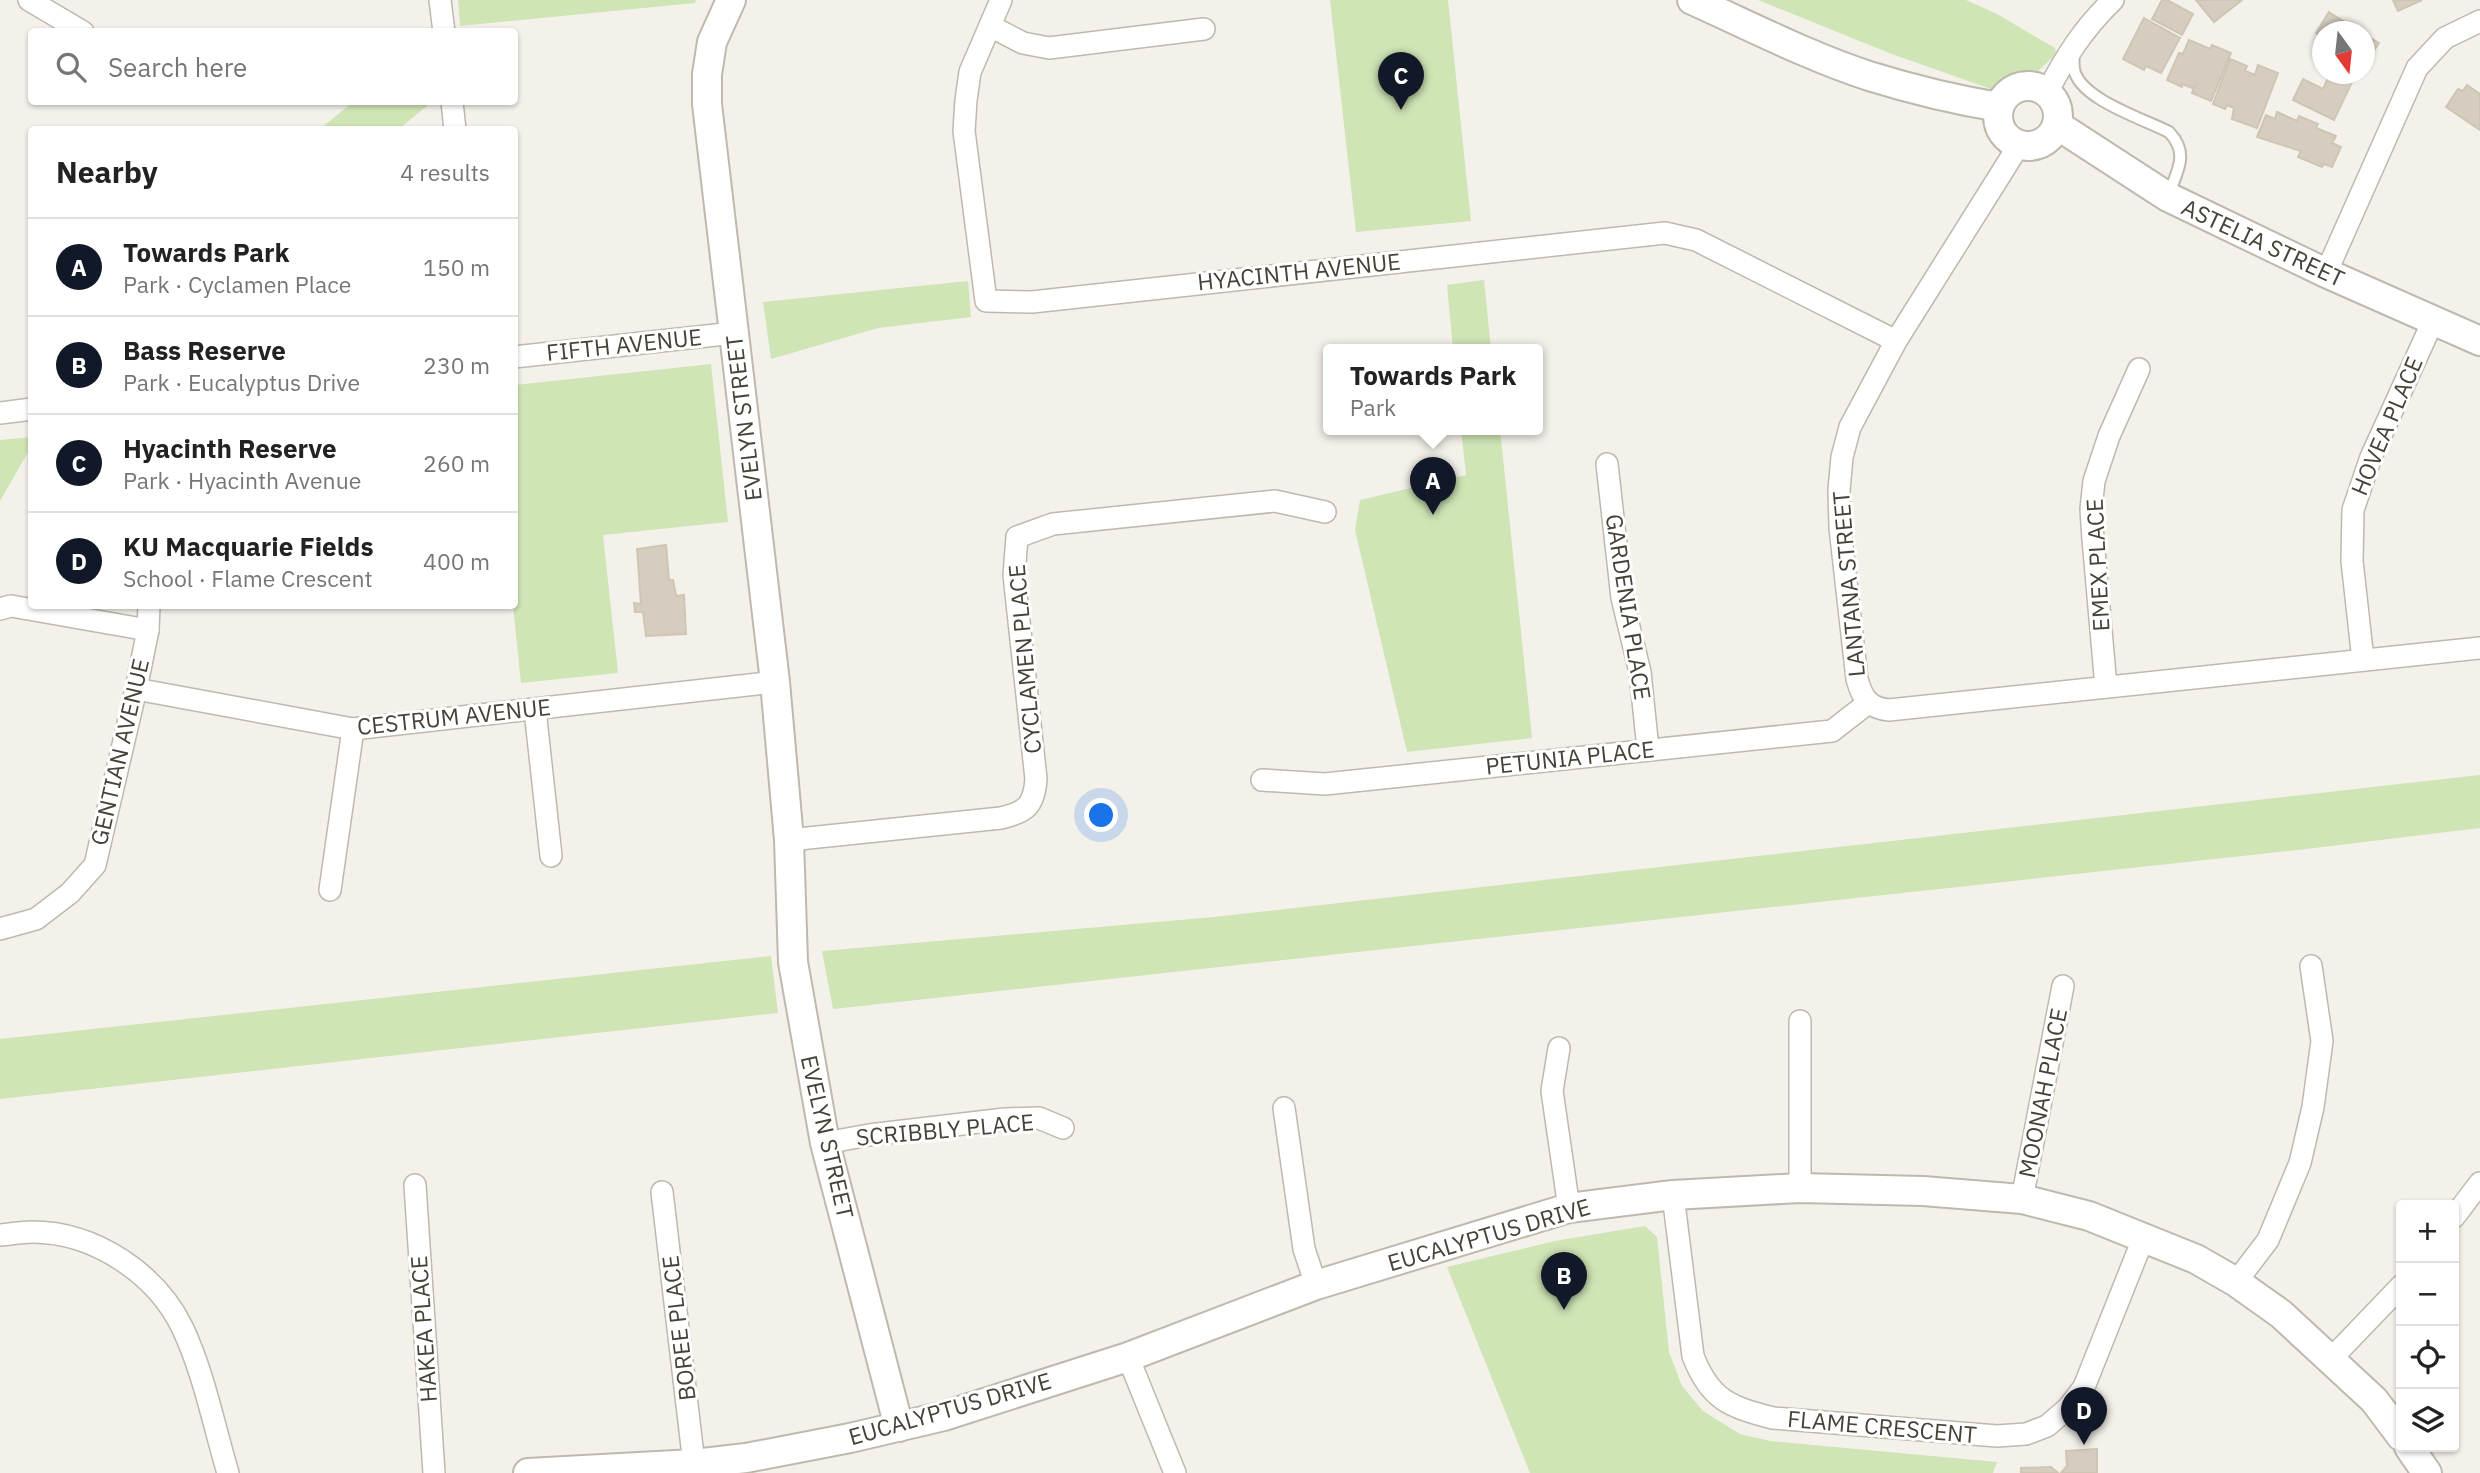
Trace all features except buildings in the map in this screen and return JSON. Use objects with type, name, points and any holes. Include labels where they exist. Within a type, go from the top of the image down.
[{"type":"street","points":[[29,0],[76,28]]},
{"type":"street","points":[[440,0],[444,28]]},
{"type":"street","name":"EVELYN STREET","points":[[731,0],[712,42],[707,74],[707,104],[775,682],[789,840],[832,1141],[906,1426]]},
{"type":"street","name":"HYACINTH AVENUE","points":[[1002,0],[970,72],[964,131],[986,301],[1032,302],[1665,233],[1696,240],[1896,341]]},
{"type":"street","points":[[1692,0],[1868,75],[1999,107]]},
{"type":"street","points":[[2047,93],[2089,23],[2113,0]]},
{"type":"street","points":[[2326,274],[2417,68],[2445,38],[2480,21]]},
{"type":"street","points":[[989,26],[1023,43],[1049,48],[1204,29]]},
{"type":"street","points":[[2031,86],[2047,93],[2057,108],[2057,125],[2051,135],[2042,142],[2031,146],[2019,145],[2001,130],[1999,107],[2009,93],[2020,87],[2031,86]]},
{"type":"street","points":[[452,105],[455,126]]},
{"type":"street","name":"ASTELIA STREET","points":[[2057,125],[2168,197],[2326,274],[2480,341]]},
{"type":"street","name":"LANTANA STREET","points":[[2019,145],[1896,341],[1850,427],[1842,457],[1840,528],[1857,679],[1860,691],[1868,703],[1877,709],[1889,710],[2480,648]]},
{"type":"street","name":"HOVEA PLACE","points":[[2363,660],[2352,561],[2353,510],[2371,457],[2433,321]]},
{"type":"street","name":"FIFTH AVENUE","points":[[518,357],[734,333]]},
{"type":"street","name":"EMEX PLACE","points":[[2106,687],[2091,509],[2094,481],[2109,436],[2139,369]]},
{"type":"street","points":[[0,412],[28,409]]},
{"type":"street","name":"GARDENIA PLACE","points":[[1607,464],[1622,598],[1640,672],[1648,749]]},
{"type":"street","name":"CYCLAMEN PLACE","points":[[789,840],[1001,818],[1018,814],[1030,805],[1035,793],[1036,779],[1014,575],[1017,537],[1053,524],[1275,501],[1325,512]]},
{"type":"street","points":[[0,609],[11,606],[28,609]]},
{"type":"street","points":[[28,609],[148,630]]},
{"type":"street","name":"GENTIAN AVENUE","points":[[0,929],[36,919],[69,893],[95,865],[136,689],[148,630],[149,609]]},
{"type":"street","name":"CESTRUM AVENUE","points":[[136,689],[353,729],[775,682]]},
{"type":"street","name":"PETUNIA PLACE","points":[[1262,780],[1325,784],[1832,731],[1868,703]]},
{"type":"street","points":[[535,710],[551,856]]},
{"type":"street","points":[[330,890],[353,729]]},
{"type":"street","points":[[2236,1282],[2268,1240],[2300,1163],[2322,1041],[2311,966]]},
{"type":"street","name":"MOONAH PLACE","points":[[2022,1199],[2063,986]]},
{"type":"street","points":[[1800,1021],[1800,1188]]},
{"type":"street","points":[[1559,1048],[1552,1091],[1570,1208]]},
{"type":"street","points":[[1284,1108],[1304,1249],[1316,1285]]},
{"type":"street","name":"SCRIBBLY PLACE","points":[[832,1141],[1005,1119],[1039,1118],[1063,1128]]},
{"type":"street","points":[[2459,1210],[2480,1183]]},
{"type":"street","name":"HAKEA PLACE","points":[[415,1185],[434,1473]]},
{"type":"street","name":"EUCALYPTUS DRIVE","points":[[528,1473],[694,1464],[811,1447],[906,1426],[1128,1357],[1316,1285],[1570,1208],[1673,1195],[1800,1188],[1923,1191],[2022,1199],[2089,1216],[2196,1259],[2236,1282],[2281,1314],[2374,1400],[2396,1429]]},
{"type":"street","name":"BOREE PLACE","points":[[662,1192],[694,1464]]},
{"type":"street","name":"FLAME CRESCENT","points":[[1673,1195],[1693,1356],[1701,1377],[1716,1395],[1740,1410],[1773,1418],[1997,1436],[2026,1434],[2047,1426],[2067,1408],[2084,1387],[2143,1239]]},
{"type":"street","points":[[0,1235],[34,1232],[72,1238],[107,1251],[139,1271],[165,1300],[183,1328],[228,1473]]},
{"type":"street","points":[[2330,1360],[2396,1291]]},
{"type":"street","points":[[1128,1357],[1175,1473]]},
{"type":"lane","points":[[2073,46],[2074,71],[2081,82],[2098,97],[2169,132],[2177,140],[2181,161],[2168,197]]},
{"type":"green space","points":[[458,0],[696,0],[695,3],[460,26]]},
{"type":"green space","points":[[1330,0],[1448,0],[1471,221],[1356,232]]},
{"type":"green space","points":[[1758,0],[1966,0],[1997,14],[2055,48],[2056,54],[2035,74],[1991,89],[1889,53]]},
{"type":"green space","points":[[349,105],[428,105],[403,126],[324,126]]},
{"type":"green space","points":[[1484,280],[1490,344],[1453,344],[1447,285]]},
{"type":"green space","points":[[968,281],[971,317],[878,328],[771,359],[763,302]]},
{"type":"green space","points":[[711,364],[728,522],[603,535],[618,673],[521,683],[513,609],[518,609],[518,385]]},
{"type":"green space","points":[[1462,435],[1501,435],[1532,738],[1407,752],[1355,530],[1360,500],[1466,475]]},
{"type":"green space","points":[[28,437],[28,452],[0,501],[0,440]]},
{"type":"green space","points":[[2480,775],[2480,828],[833,1009],[822,951],[1214,917]]},
{"type":"green space","points":[[771,956],[778,1013],[0,1099],[0,1039]]},
{"type":"green space","points":[[1645,1226],[1657,1237],[1669,1352],[1682,1386],[1703,1411],[1740,1434],[1770,1441],[1997,1462],[1993,1473],[1530,1473],[1447,1267],[1555,1241]]},
{"type":"place","name":"Hyacinth Reserve","points":[[1401,110]]},
{"type":"place","name":"Towards Park","points":[[1433,515]]},
{"type":"place","name":"Bass Reserve","points":[[1564,1310]]},
{"type":"place","name":"KU Macquarie Fields","points":[[2084,1445]]}]
